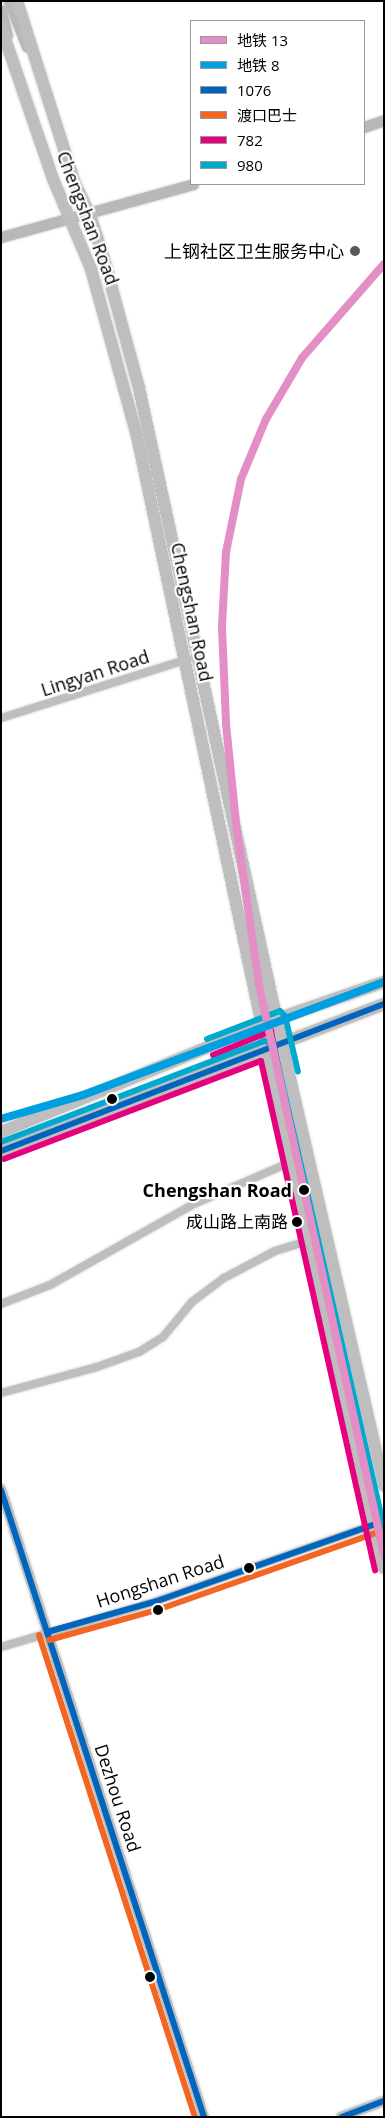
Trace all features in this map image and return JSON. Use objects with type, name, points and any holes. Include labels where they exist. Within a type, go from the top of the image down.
[{"type":"main road","points":[[9,1],[41,78]]},
{"type":"main road","name":"Chengshan Road","points":[[17,1],[74,181],[90,214],[139,388],[282,1044],[384,1485]]},
{"type":"main road","points":[[1,10],[12,59]]},
{"type":"main road","name":"Chengshan Road","points":[[1,26],[53,179],[71,219],[100,298],[137,436],[268,1050],[311,1240],[380,1522],[384,1568]]},
{"type":"main road","points":[[365,127],[384,120]]},
{"type":"main road","points":[[1,238],[190,185]]},
{"type":"main road","points":[[1,1132],[277,1019],[384,982]]},
{"type":"main road","points":[[1,1151],[384,1004]]},
{"type":"street","name":"Lingyan Road","points":[[1,718],[198,656]]},
{"type":"street","points":[[1,1304],[50,1285],[194,1204],[293,1161]]},
{"type":"street","points":[[1,1393],[97,1367],[139,1352],[163,1337],[192,1302],[224,1278],[275,1251],[311,1240]]},
{"type":"street","name":"Dezhou Road","points":[[1,1489],[204,2117]]},
{"type":"street","name":"Hongshan Road","points":[[1,1647],[157,1601],[380,1522]]},
{"type":"street","points":[[341,2117],[384,2101]]},
{"type":"metro line","name":"13","points":[[384,264],[302,358],[266,419],[241,479],[226,552],[222,627],[226,724],[237,832],[259,985],[384,1555]]},
{"type":"metro line","name":"8","points":[[1,1119],[83,1095],[384,982]]},
{"type":"transit line","name":"1076","points":[[1,1151],[384,1004]]},
{"type":"transit line","name":"980","points":[[207,1039],[280,1011],[285,1016],[298,1072]]},
{"type":"transit line","name":"782","points":[[213,1055],[271,1031],[280,1076]]},
{"type":"transit line","name":"980","points":[[1,1142],[264,1041],[273,1043],[384,1527]]},
{"type":"transit line","name":"782","points":[[4,1159],[261,1061],[375,1570]]},
{"type":"transit line","name":"1076","points":[[1,1490],[204,2117]]},
{"type":"transit line","name":"1076","points":[[47,1632],[157,1601],[384,1521]]},
{"type":"transit line","name":"渡口巴士","points":[[49,1640],[160,1609],[384,1530]]},
{"type":"transit line","name":"渡口巴士","points":[[39,1635],[195,2117]]},
{"type":"transit line","name":"1076","points":[[342,2117],[384,2101]]},
{"type":"place","name":"上钢社区卫生服务中心","points":[[355,251]]},
{"type":"place","name":"Chengshan Road","points":[[304,1190]]},
{"type":"place","name":"成山路上南路","points":[[297,1222]]}]
